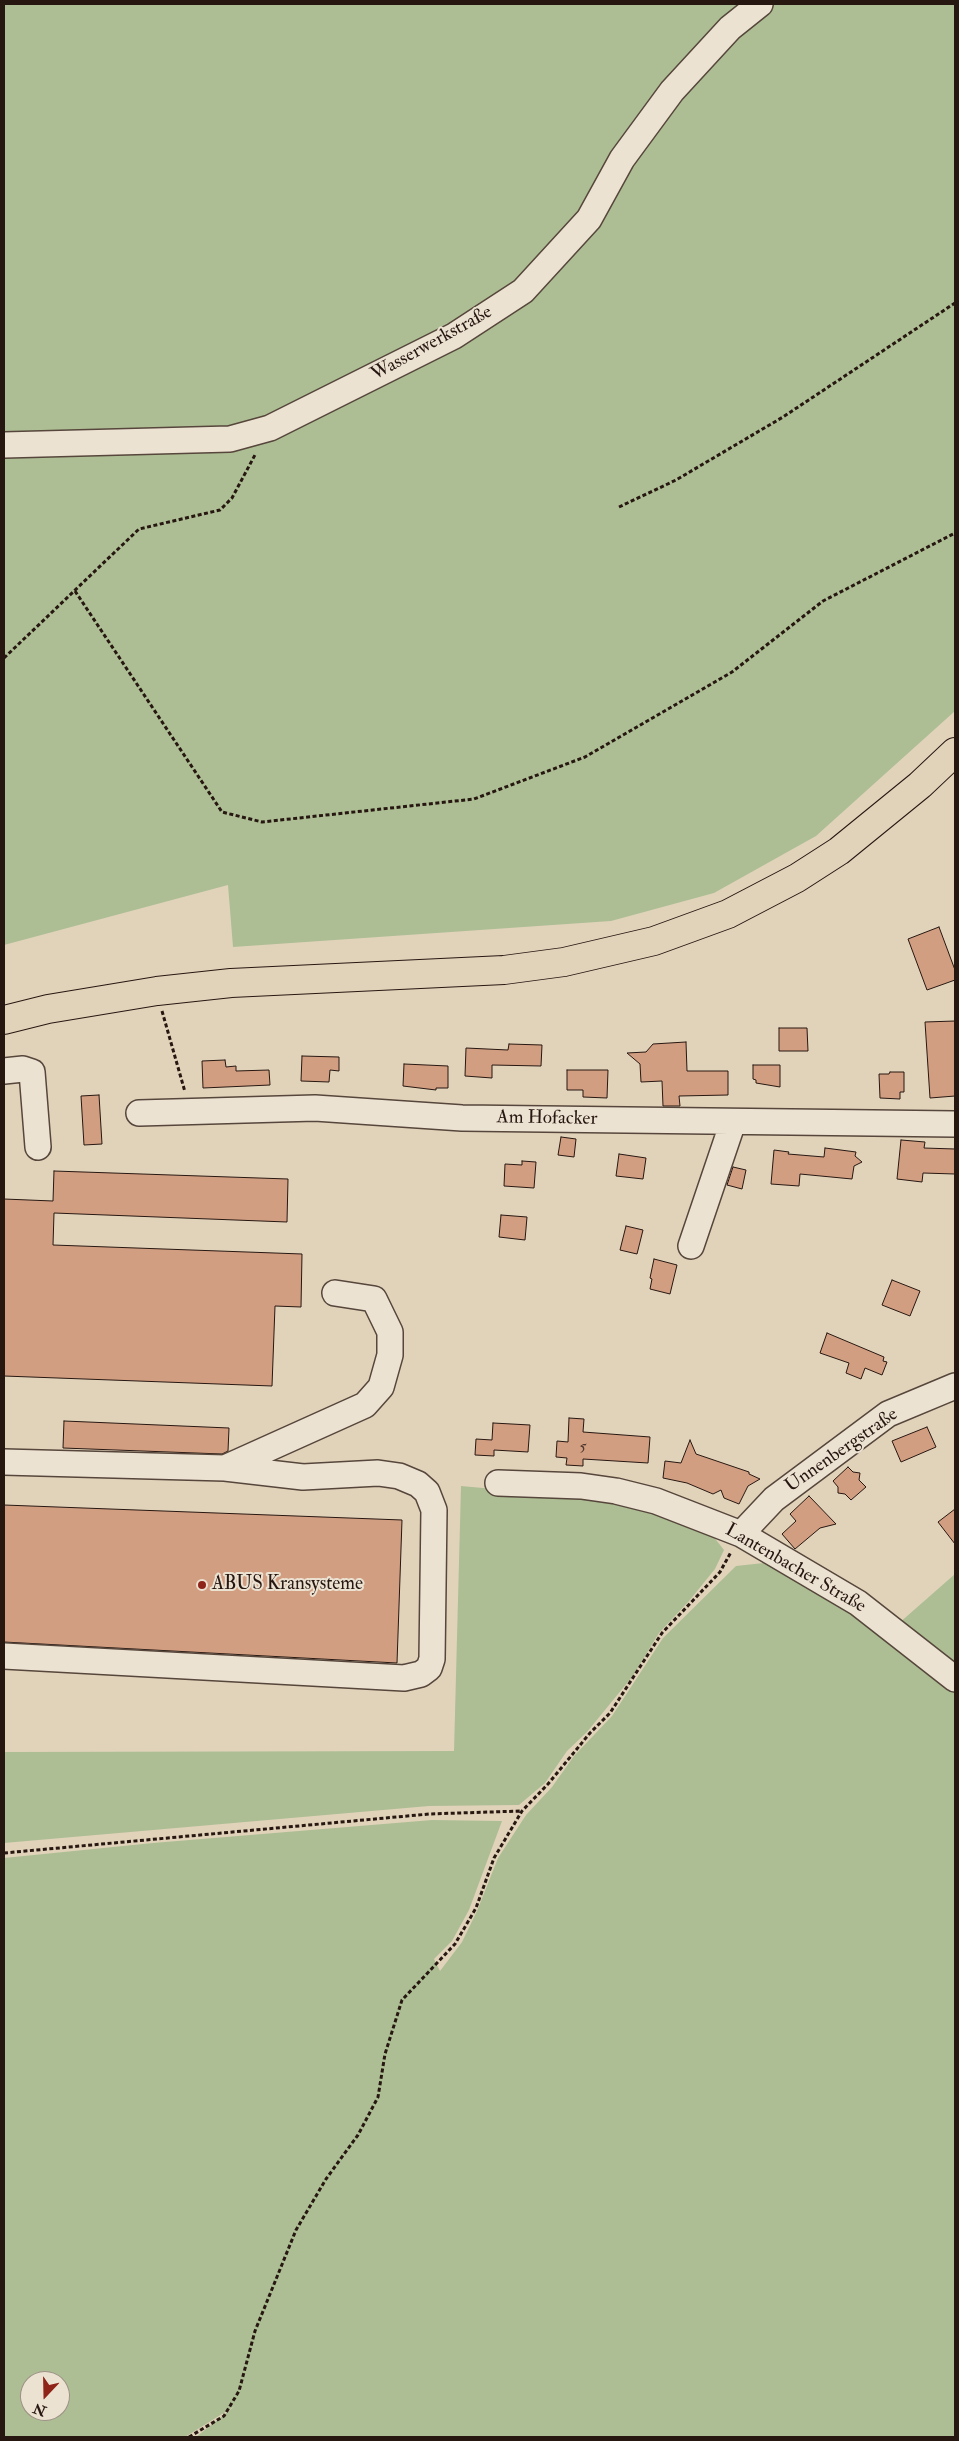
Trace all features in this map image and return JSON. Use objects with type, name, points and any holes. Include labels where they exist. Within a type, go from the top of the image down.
[{"type":"main road","points":[[4,1020],[48,1009],[157,991],[231,983],[504,970],[564,962],[654,942],[728,914],[797,878],[839,851],[920,785],[955,752]]},
{"type":"street","name":"Wasserwerkstraße","points":[[4,445],[230,439],[270,428],[454,336],[523,291],[588,219],[622,159],[672,92],[730,28],[760,4]]},
{"type":"street","points":[[4,1071],[23,1069],[32,1072],[38,1147]]},
{"type":"street","name":"Am Hofacker","points":[[140,1113],[315,1108],[462,1118],[955,1124]]},
{"type":"street","points":[[691,1246],[733,1122]]},
{"type":"street","points":[[225,1468],[365,1405],[380,1387],[390,1355],[390,1332],[374,1299],[335,1293]]},
{"type":"street","name":"Unnenbergstraße","points":[[741,1534],[774,1499],[888,1414],[955,1386]]},
{"type":"street","points":[[4,1462],[225,1468],[303,1477],[378,1472],[399,1476],[418,1484],[427,1492],[434,1510],[432,1659],[429,1668],[422,1674],[404,1678],[4,1656]]},
{"type":"street","name":"Lantenbacher Straße","points":[[498,1483],[580,1486],[616,1491],[656,1501],[741,1534],[858,1603],[955,1679]]},
{"type":"path","points":[[619,507],[676,480],[784,417],[955,303]]},
{"type":"path","points":[[4,658],[139,529],[220,510],[232,498],[270,428]]},
{"type":"path","points":[[75,591],[222,812],[262,822],[474,799],[585,758],[732,672],[823,601],[955,533]]},
{"type":"path","points":[[157,991],[190,1112]]},
{"type":"path","points":[[189,2437],[224,2416],[239,2391],[255,2332],[296,2230],[326,2178],[358,2135],[378,2097],[385,2054],[402,2000],[455,1944],[476,1908],[494,1858],[522,1811],[548,1784],[590,1733],[610,1714],[662,1633],[720,1572],[741,1534]]},
{"type":"path","points":[[4,1853],[429,1814],[522,1811]]},
{"type":"green space","points":[[4,4],[955,4],[955,711],[816,836],[714,893],[611,921],[233,947],[228,885],[4,945]]},
{"type":"green space","points":[[461,1486],[605,1499],[655,1508],[713,1536],[724,1550],[715,1569],[689,1601],[659,1633],[632,1677],[587,1732],[567,1751],[545,1783],[519,1805],[429,1806],[4,1843],[4,1752],[454,1751]]},
{"type":"green space","points":[[773,1562],[853,1608],[955,1685],[955,2437],[196,2437],[235,2406],[185,2437],[4,2437],[4,1858],[153,1843],[432,1820],[502,1821],[469,1910],[452,1941],[434,1959],[440,1971],[462,1942],[477,1911],[498,1858],[526,1815],[552,1787],[574,1756],[612,1716],[663,1638],[736,1566]]},
{"type":"green space","points":[[955,1574],[955,1669],[898,1624]]},
{"type":"building","points":[[939,927],[955,970],[955,980],[927,990],[908,939]]},
{"type":"building","points":[[955,1021],[955,1096],[930,1098],[925,1022]]},
{"type":"building","points":[[779,1028],[807,1028],[808,1051],[779,1051]]},
{"type":"building","points":[[686,1042],[687,1071],[728,1071],[728,1095],[679,1096],[680,1106],[663,1106],[662,1081],[641,1082],[640,1064],[627,1053],[646,1052],[653,1044]]},
{"type":"building","points":[[509,1044],[542,1045],[541,1066],[492,1065],[492,1078],[465,1076],[466,1048],[508,1050]]},
{"type":"building","points":[[302,1056],[339,1057],[339,1071],[330,1070],[329,1082],[301,1081]]},
{"type":"building","points":[[225,1060],[226,1067],[236,1066],[236,1071],[269,1070],[270,1085],[203,1088],[202,1061]]},
{"type":"building","points":[[404,1064],[448,1066],[448,1088],[436,1088],[436,1090],[403,1086]]},
{"type":"building","points":[[753,1065],[780,1065],[780,1087],[756,1083],[756,1080],[753,1079]]},
{"type":"building","points":[[567,1070],[608,1070],[607,1098],[583,1097],[583,1090],[567,1090]]},
{"type":"building","points":[[890,1072],[904,1072],[904,1092],[900,1092],[900,1099],[880,1098],[879,1074],[889,1074]]},
{"type":"building","points":[[99,1095],[102,1144],[84,1145],[81,1096]]},
{"type":"building","points":[[561,1137],[576,1139],[574,1157],[558,1155]]},
{"type":"building","points":[[901,1140],[925,1142],[924,1148],[955,1149],[955,1174],[923,1173],[922,1182],[897,1179]]},
{"type":"building","points":[[825,1148],[856,1152],[855,1156],[862,1162],[854,1166],[852,1179],[800,1174],[799,1186],[771,1184],[774,1150],[789,1152],[788,1154],[824,1157]]},
{"type":"building","points":[[619,1154],[646,1158],[643,1179],[616,1176]]},
{"type":"building","points":[[522,1161],[536,1162],[534,1188],[504,1186],[505,1164],[522,1165]]},
{"type":"building","points":[[733,1167],[746,1170],[742,1189],[727,1185]]},
{"type":"building","points":[[54,1171],[288,1179],[287,1222],[54,1213],[53,1245],[302,1254],[301,1307],[275,1306],[272,1386],[4,1376],[4,1199],[53,1201]]},
{"type":"building","points":[[501,1215],[527,1217],[525,1240],[499,1237]]},
{"type":"building","points":[[626,1226],[643,1230],[637,1254],[620,1250]]},
{"type":"building","points":[[654,1259],[677,1265],[670,1294],[650,1289]]},
{"type":"building","points":[[892,1280],[920,1291],[910,1316],[882,1305]]},
{"type":"building","points":[[827,1333],[884,1357],[883,1361],[887,1362],[882,1375],[865,1368],[861,1379],[846,1373],[849,1363],[820,1353]]},
{"type":"building","points":[[569,1418],[584,1419],[583,1432],[650,1437],[648,1463],[583,1459],[583,1466],[566,1465],[567,1458],[556,1457],[557,1441],[568,1442]]},
{"type":"building","points":[[64,1421],[229,1428],[228,1451],[222,1454],[63,1448]]},
{"type":"building","points":[[493,1423],[530,1425],[528,1452],[494,1450],[494,1456],[475,1455],[476,1439],[492,1440]]},
{"type":"building","points":[[927,1427],[936,1447],[901,1462],[892,1441]]},
{"type":"building","points":[[690,1440],[696,1454],[749,1472],[749,1474],[760,1479],[748,1486],[739,1504],[724,1498],[721,1490],[713,1494],[687,1483],[663,1478],[665,1461],[681,1463]]},
{"type":"building","points":[[848,1467],[853,1472],[860,1473],[859,1480],[866,1487],[851,1500],[845,1494],[838,1493],[838,1487],[833,1481]]},
{"type":"building","points":[[809,1496],[836,1524],[820,1528],[795,1549],[782,1534],[796,1521],[790,1514]]},
{"type":"building","name":"ABUS Kransysteme","points":[[4,1505],[402,1520],[397,1663],[4,1642]]},
{"type":"building","points":[[955,1509],[955,1544],[938,1522]]},
{"type":"place","name":"ABUS Kransysteme","points":[[202,1585]]}]
